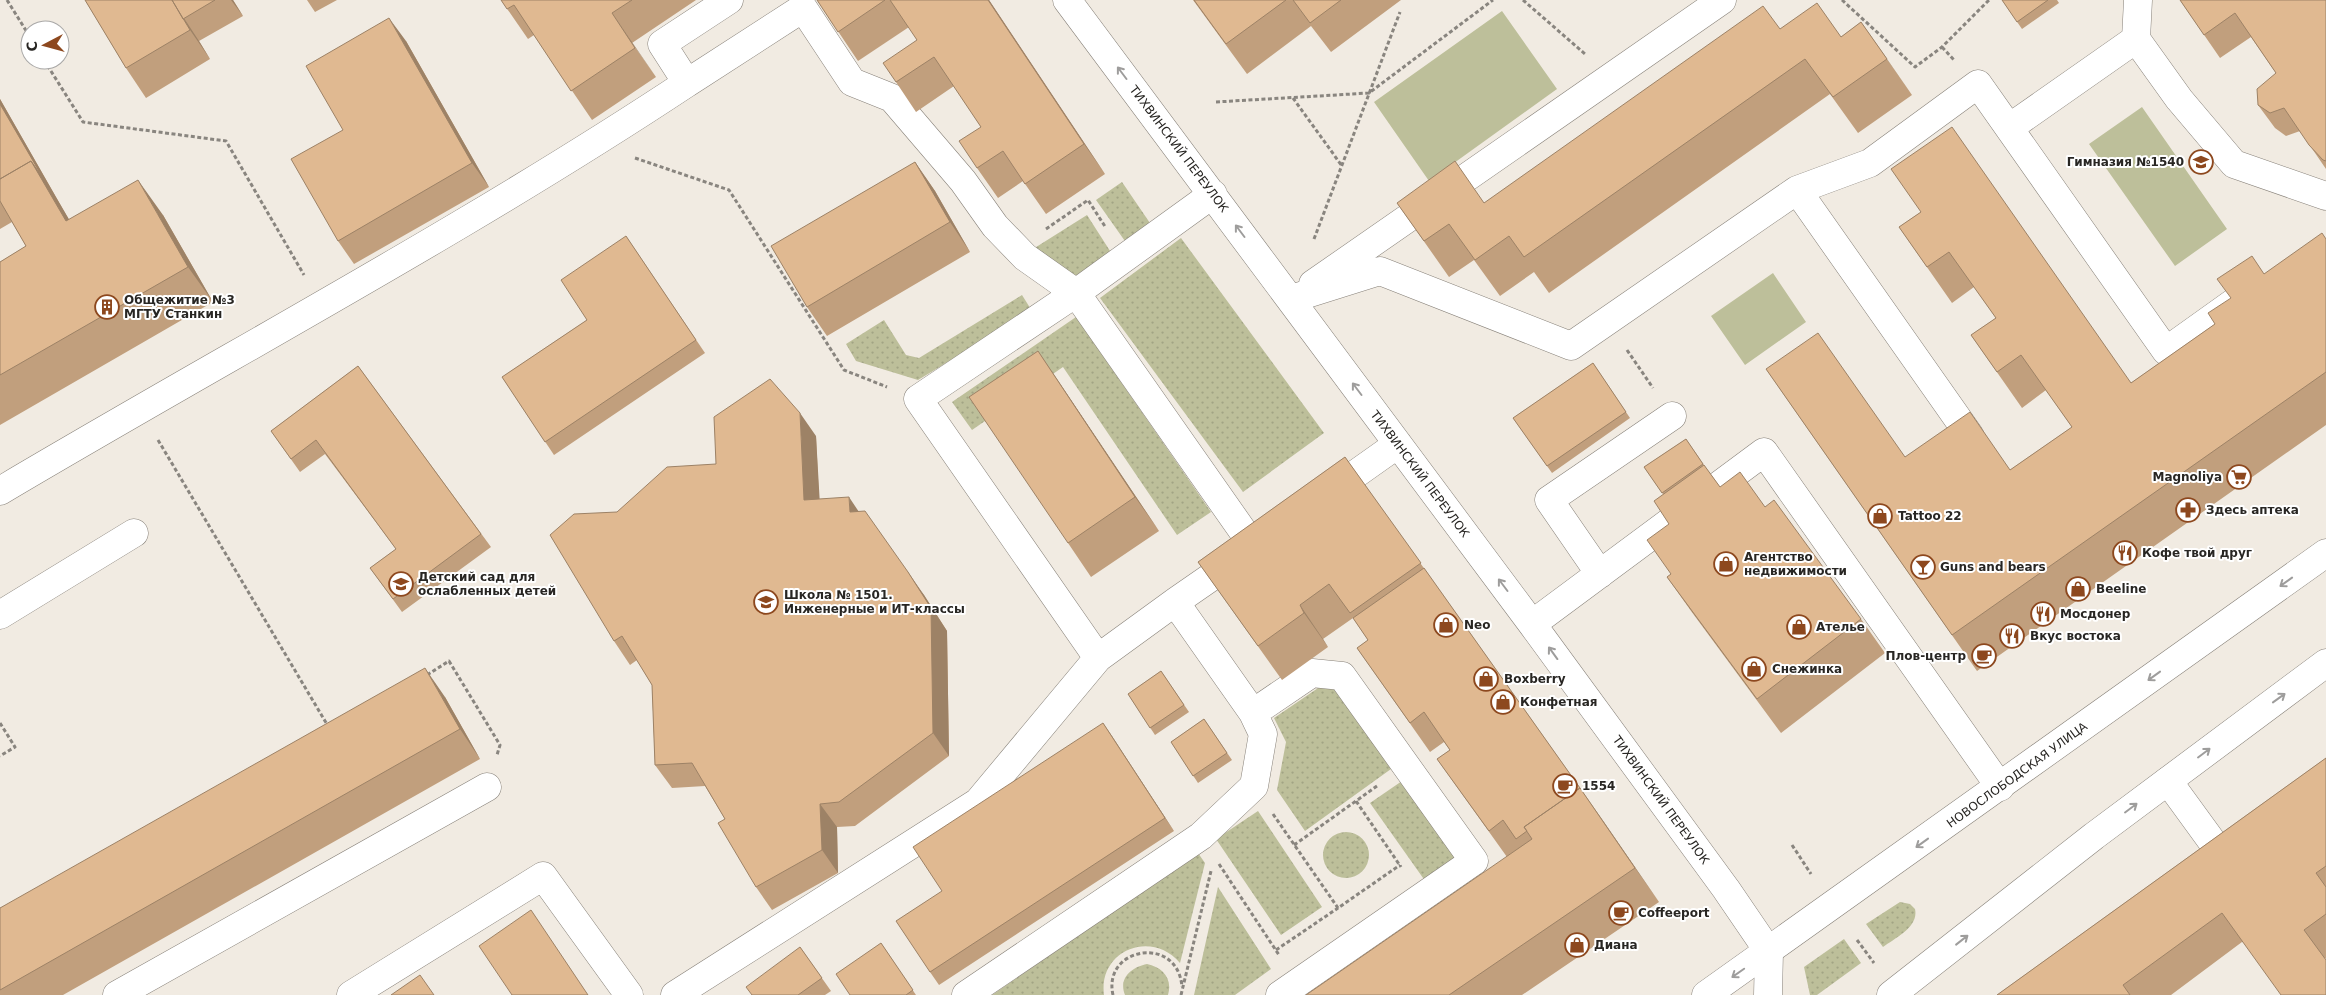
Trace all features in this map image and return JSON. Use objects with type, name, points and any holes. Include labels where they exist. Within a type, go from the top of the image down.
[{"type":"main road","points":[[687,83],[662,44],[729,0]]},
{"type":"main road","name":"ТИХВИНСКИЙ ПЕРЕУЛОК","points":[[1067,0],[1532,624],[1720,881],[1769,952]]},
{"type":"main road","points":[[1291,299],[1722,0]]},
{"type":"main road","points":[[2138,0],[2136,39],[2178,99],[2234,164],[2326,196]]},
{"type":"main road","points":[[0,491],[139,408],[322,306],[595,144],[803,8],[852,82],[892,98],[963,181],[1001,232],[1025,257],[1076,294],[1254,547]]},
{"type":"main road","points":[[2009,128],[2136,39]]},
{"type":"main road","points":[[1291,299],[1380,271],[1571,346],[1608,323],[1797,190],[1870,163],[1978,84],[2166,351],[2263,282]]},
{"type":"main road","points":[[1797,190],[1970,436]]},
{"type":"main road","points":[[1098,658],[918,399],[1076,294],[1213,194]]},
{"type":"main road","points":[[1600,574],[1549,500],[1672,416]]},
{"type":"main road","points":[[1309,508],[1398,444]]},
{"type":"main road","points":[[1532,624],[1764,452],[2000,787]]},
{"type":"main road","points":[[676,995],[978,802],[1098,658],[1277,530]]},
{"type":"main road","points":[[0,615],[134,533]]},
{"type":"main road","name":"НОВОСЛОБОДСКАЯ УЛИЦА","points":[[1706,995],[1769,952],[2326,553]]},
{"type":"main road","points":[[966,995],[1208,846],[1254,786],[1263,734],[1253,713],[1174,602]]},
{"type":"main road","points":[[1891,995],[2168,781],[2326,664]]},
{"type":"main road","points":[[1253,713],[1312,673],[1342,676],[1474,861],[1288,989]]},
{"type":"main road","points":[[2168,781],[2232,869]]},
{"type":"main road","points":[[117,995],[487,786]]},
{"type":"main road","points":[[351,995],[543,876],[629,995]]},
{"type":"main road","points":[[1768,995],[1769,952]]},
{"type":"path","points":[[6,0],[20,22]]},
{"type":"path","points":[[1216,102],[1369,93],[1493,0]]},
{"type":"path","points":[[1523,0],[1609,78]]},
{"type":"path","points":[[1842,0],[1915,68],[1942,47],[1989,0]]},
{"type":"path","points":[[1314,240],[1400,12]]},
{"type":"path","points":[[50,70],[83,122],[226,141],[322,306]]},
{"type":"path","points":[[1293,97],[1342,166]]},
{"type":"path","points":[[595,144],[729,190],[844,370],[918,399]]},
{"type":"path","points":[[1042,231],[1088,200],[1125,258]]},
{"type":"path","points":[[1608,323],[1672,416]]},
{"type":"path","points":[[139,408],[332,733]]},
{"type":"path","points":[[424,677],[449,661],[500,746],[487,786]]},
{"type":"path","points":[[0,723],[15,747],[0,756]]},
{"type":"path","points":[[1294,845],[1407,766]]},
{"type":"path","points":[[1254,786],[1338,908]]},
{"type":"path","points":[[1356,801],[1422,898]]},
{"type":"path","points":[[1792,845],[1811,874]]},
{"type":"path","points":[[1208,846],[1276,950],[1288,989]]},
{"type":"path","points":[[1181,995],[1208,846]]},
{"type":"path","points":[[1276,950],[1400,866]]},
{"type":"path","points":[[1858,940],[1874,963]]},
{"type":"path","points":[[1113,995],[1111,988],[1113,976],[1119,965],[1128,957],[1152,952],[1163,956],[1173,963],[1180,973],[1181,995]]},
{"type":"green space","points":[[1502,11],[1557,89],[1429,181],[1374,102]]},
{"type":"green space","points":[[2142,107],[2227,229],[2175,266],[2089,144]]},
{"type":"green space","points":[[1122,182],[1152,226],[1127,244],[1096,200]]},
{"type":"green space","points":[[1087,215],[1112,254],[1075,278],[1033,249]]},
{"type":"green space","points":[[1181,238],[1324,433],[1243,492],[1100,298]]},
{"type":"green space","points":[[1773,273],[1806,322],[1745,365],[1711,316]]},
{"type":"green space","points":[[1022,295],[1032,311],[918,380],[856,361],[846,344],[884,320],[906,355],[919,358]]},
{"type":"green space","points":[[1076,317],[1211,512],[1177,535],[1063,367],[972,430],[952,402]]},
{"type":"green space","points":[[1321,686],[1337,689],[1391,769],[1305,831],[1277,790],[1286,742],[1274,718]]},
{"type":"green space","points":[[1402,781],[1459,863],[1428,885],[1370,803]]},
{"type":"green space","points":[[1258,811],[1322,907],[1281,935],[1216,839]]},
{"type":"green space","points":[[1351,832],[1355,833],[1365,842],[1368,846],[1368,864],[1359,874],[1351,878],[1341,878],[1333,874],[1324,864],[1323,850],[1327,842],[1337,833]]},
{"type":"green space","points":[[1198,853],[1205,863],[1180,963],[1168,953],[1155,947],[1142,946],[1129,949],[1118,956],[1109,966],[1104,979],[1104,995],[992,995]]},
{"type":"green space","points":[[1218,887],[1271,969],[1235,995],[1194,995]]},
{"type":"green space","points":[[1900,902],[1910,904],[1915,909],[1913,921],[1910,927],[1883,947],[1866,924]]},
{"type":"green space","points":[[1844,939],[1861,963],[1817,995],[1810,995],[1804,967]]},
{"type":"green space","points":[[1141,965],[1152,965],[1165,974],[1169,983],[1168,995],[1125,995],[1123,983],[1128,974]]},
{"type":"building","points":[[85,0],[172,0],[190,30],[126,68]]},
{"type":"building","points":[[172,0],[215,0],[183,19]]},
{"type":"building","points":[[501,0],[632,0],[612,13],[635,48],[571,91],[514,5],[507,9]]},
{"type":"building","points":[[817,0],[885,0],[838,32]]},
{"type":"building","points":[[890,0],[988,0],[1084,144],[1025,184],[1003,151],[977,168],[959,141],[981,127],[934,57],[896,82],[883,63],[917,40]]},
{"type":"building","points":[[1194,0],[1286,0],[1226,44]]},
{"type":"building","points":[[1293,0],[1341,0],[1310,23]]},
{"type":"building","points":[[2002,0],[2048,0],[2017,22]]},
{"type":"building","points":[[2180,0],[2326,0],[2326,161],[2309,145],[2284,108],[2270,113],[2258,105],[2257,89],[2276,73],[2235,13],[2204,35]]},
{"type":"building","points":[[1817,3],[1841,37],[1861,22],[1887,59],[1833,97],[1805,59],[1524,257],[1509,236],[1475,260],[1449,224],[1424,241],[1397,203],[1455,161],[1484,203],[1763,6],[1780,29]]},
{"type":"building","points":[[389,18],[472,163],[338,241],[291,159],[343,130],[306,66]]},
{"type":"building","points":[[0,104],[43,178],[31,161],[0,179]]},
{"type":"building","points":[[1952,127],[2131,383],[2215,324],[2208,313],[2231,298],[2217,279],[2252,256],[2264,274],[2322,233],[2326,239],[2326,372],[1952,635],[1766,369],[1818,333],[1905,457],[1970,412],[2010,470],[2072,427],[2021,355],[1997,372],[1971,335],[1996,318],[1949,252],[1927,267],[1899,227],[1921,212],[1891,169]]},
{"type":"building","points":[[31,161],[66,221],[138,180],[188,267],[0,375],[0,262],[26,246],[0,201],[0,179]]},
{"type":"building","points":[[915,162],[950,222],[807,307],[771,246]]},
{"type":"building","points":[[626,236],[696,340],[545,442],[502,377],[587,320],[561,280]]},
{"type":"building","points":[[1038,351],[1135,497],[1068,543],[969,397]]},
{"type":"building","points":[[1593,363],[1626,412],[1547,466],[1513,418]]},
{"type":"building","points":[[358,366],[481,534],[393,599],[370,568],[396,549],[316,440],[291,459],[271,431]]},
{"type":"building","name":"Школа № 1501. Инженерные и ИТ-классы","points":[[770,379],[800,413],[804,500],[849,497],[850,512],[865,511],[931,608],[933,733],[839,802],[820,804],[822,850],[756,887],[718,823],[725,819],[692,763],[655,765],[652,685],[622,636],[614,641],[550,535],[574,514],[617,512],[667,467],[716,464],[714,417]]},
{"type":"building","points":[[1686,439],[1703,464],[1662,493],[1644,467]]},
{"type":"building","points":[[1345,457],[1421,563],[1350,613],[1329,584],[1300,605],[1304,613],[1258,646],[1198,562]]},
{"type":"building","points":[[1704,465],[1720,487],[1740,472],[1765,507],[1774,500],[1861,619],[1757,699],[1667,577],[1671,574],[1647,540],[1669,524],[1654,501]]},
{"type":"building","points":[[1424,568],[1580,788],[1524,827],[1527,831],[1516,839],[1503,820],[1489,831],[1437,759],[1450,750],[1424,712],[1410,723],[1357,648],[1368,640],[1353,618]]},
{"type":"building","points":[[425,668],[460,729],[0,990],[0,908]]},
{"type":"building","points":[[1161,671],[1184,705],[1150,728],[1128,694]]},
{"type":"building","points":[[1204,719],[1227,753],[1193,776],[1171,742]]},
{"type":"building","points":[[1103,723],[1165,818],[930,972],[896,921],[942,891],[913,847]]},
{"type":"building","points":[[2326,758],[2326,866],[2316,873],[2326,887],[2326,914],[2304,930],[2326,960],[2326,995],[2281,995],[2222,913],[2123,985],[2130,995],[1997,995]]},
{"type":"building","points":[[1580,788],[1635,868],[1449,995],[1306,995],[1532,839],[1524,827]]},
{"type":"building","points":[[531,910],[588,995],[512,995],[479,946]]},
{"type":"building","points":[[881,943],[913,990],[906,995],[850,995],[836,974]]},
{"type":"building","points":[[800,947],[822,978],[798,995],[752,995],[746,987]]},
{"type":"building","points":[[420,975],[434,995],[391,995]]},
{"type":"place","name":"Гимназия №1540","points":[[2201,162]]},
{"type":"place","name":"Общежитие №3 МГТУ Станкин","points":[[107,307]]},
{"type":"place","name":"Magnoliya","points":[[2239,477]]},
{"type":"place","name":"Здесь аптека","points":[[2188,510]]},
{"type":"place","name":"Tattoo 22","points":[[1880,516]]},
{"type":"place","name":"Кофе твой друг","points":[[2125,553]]},
{"type":"place","name":"Агентство недвижимости","points":[[1726,564]]},
{"type":"place","name":"Guns and bears","points":[[1923,567]]},
{"type":"place","name":"Детский сад для ослабленных детей","points":[[401,584]]},
{"type":"place","name":"Beeline","points":[[2078,589]]},
{"type":"place","name":"Школа № 1501. Инженерные и ИТ-классы","points":[[766,602]]},
{"type":"place","name":"Мосдонер","points":[[2043,614]]},
{"type":"place","name":"Neo","points":[[1446,625]]},
{"type":"place","name":"Ателье","points":[[1799,627]]},
{"type":"place","name":"Вкус востока","points":[[2012,636]]},
{"type":"place","name":"Плов-центр","points":[[1984,656]]},
{"type":"place","name":"Снежинка","points":[[1754,669]]},
{"type":"place","name":"Boxberry","points":[[1486,679]]},
{"type":"place","name":"Конфетная","points":[[1503,702]]},
{"type":"place","name":"1554","points":[[1565,786]]},
{"type":"place","name":"Coffeeport","points":[[1621,913]]},
{"type":"place","name":"Диана","points":[[1577,945]]}]
